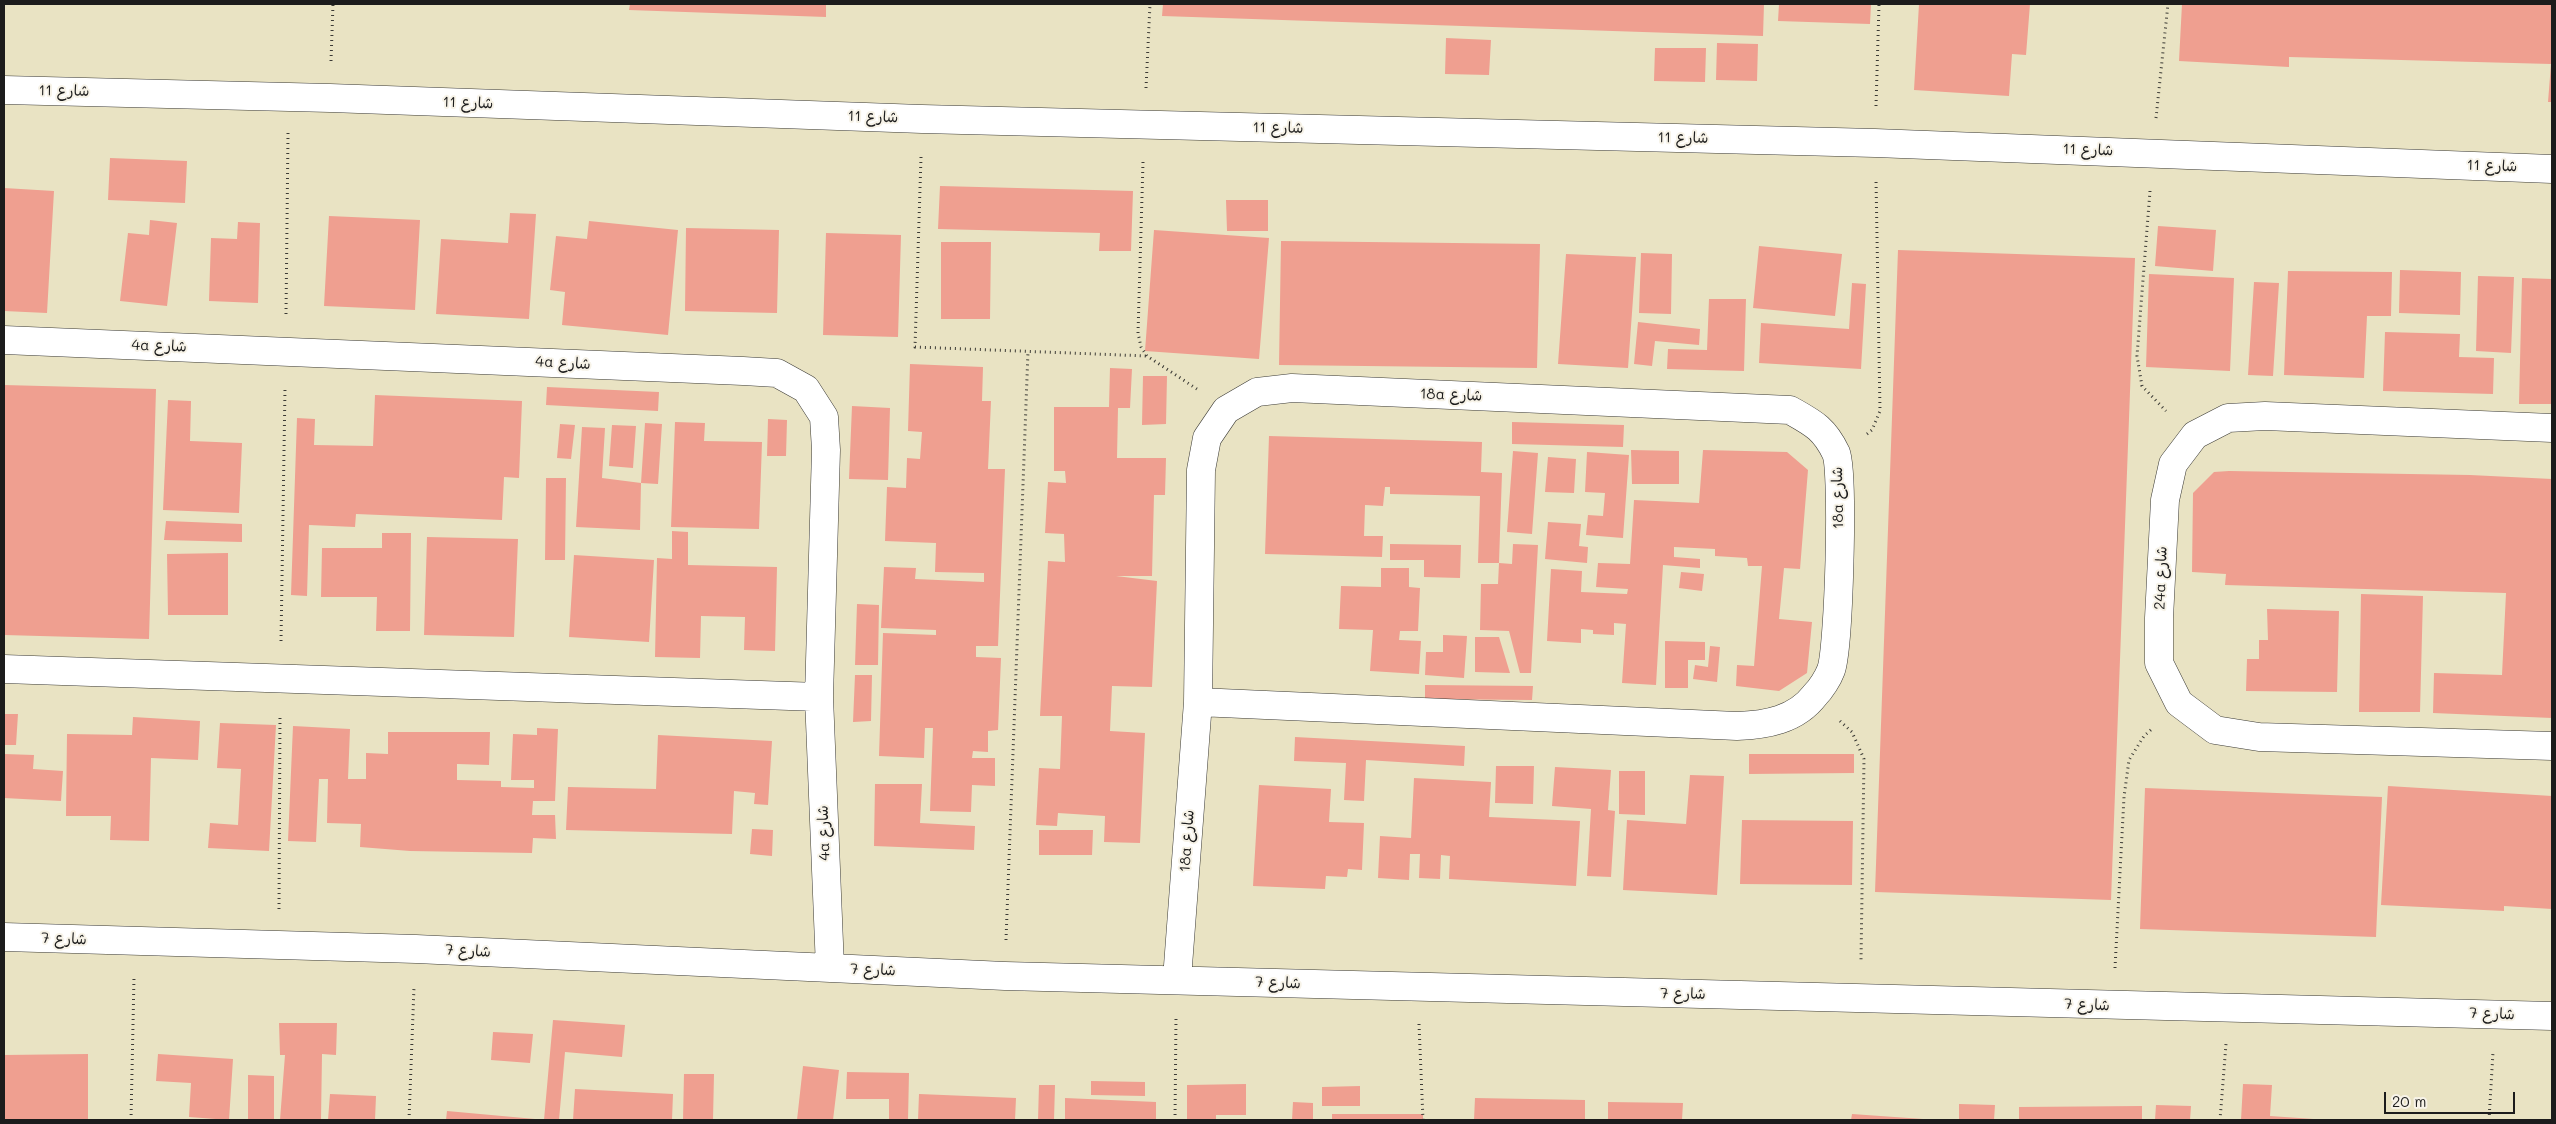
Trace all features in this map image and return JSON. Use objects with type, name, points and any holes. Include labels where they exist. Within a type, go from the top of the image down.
[{"type":"street","name":"شارع 11","points":[[4,90],[330,98],[922,119],[1875,143],[2153,152],[2552,169]]},
{"type":"street","name":"4a شارع","points":[[4,340],[777,373],[806,389],[824,417],[826,450],[819,697],[830,968]]},
{"type":"street","name":"18a شارع","points":[[1177,978],[1198,702],[1201,470],[1206,438],[1226,410],[1257,392],[1292,388],[1774,408],[1790,410],[1819,426],[1836,455],[1840,484],[1837,640],[1831,670],[1815,696],[1793,715],[1766,725],[1737,726],[1198,702]]},
{"type":"street","name":"24a شارع","points":[[2552,428],[2265,416],[2228,418],[2196,435],[2173,464],[2164,500],[2159,664],[2179,704],[2214,730],[2259,737],[2552,746]]},
{"type":"street","points":[[4,669],[819,697]]},
{"type":"street","name":"شارع 7","points":[[4,937],[416,949],[1004,976],[1177,978],[1418,988],[1860,997],[2113,1006],[2552,1016]]},
{"type":"path","points":[[330,98],[333,4]]},
{"type":"path","points":[[1150,4],[1144,124],[1138,333],[1141,347],[1147,356],[1226,410]]},
{"type":"path","points":[[1836,455],[1872,430],[1880,411],[1875,143],[1879,4]]},
{"type":"path","points":[[2168,4],[2153,152],[2137,356],[2142,386],[2160,406],[2196,435]]},
{"type":"path","points":[[279,946],[280,679],[288,97]]},
{"type":"path","points":[[922,119],[915,347],[1147,356]]},
{"type":"path","points":[[1004,976],[1028,351]]},
{"type":"path","points":[[1815,696],[1852,732],[1864,759],[1860,997]]},
{"type":"path","points":[[2113,1006],[2124,797],[2130,760],[2144,736],[2179,704]]},
{"type":"path","points":[[131,1120],[135,942]]},
{"type":"path","points":[[409,1120],[416,949]]},
{"type":"path","points":[[1175,1120],[1177,978]]},
{"type":"path","points":[[1418,988],[1423,1120]]},
{"type":"path","points":[[2220,1120],[2229,1008]]},
{"type":"path","points":[[2489,1120],[2494,1014]]},
{"type":"building","points":[[630,4],[826,4],[826,17],[629,10]]},
{"type":"building","points":[[1163,4],[1764,4],[1763,36],[1162,16]]},
{"type":"building","points":[[1779,4],[1871,4],[1870,24],[1778,21]]},
{"type":"building","points":[[1919,4],[2030,4],[2026,55],[2012,54],[2009,96],[1914,90]]},
{"type":"building","points":[[2182,4],[2552,4],[2552,102],[2548,102],[2551,64],[2289,57],[2289,67],[2179,61]]},
{"type":"building","points":[[1446,38],[1491,40],[1489,75],[1445,74]]},
{"type":"building","points":[[1717,43],[1758,44],[1757,81],[1716,80]]},
{"type":"building","points":[[1655,48],[1706,48],[1705,82],[1654,81]]},
{"type":"building","points":[[110,158],[187,161],[185,203],[108,200]]},
{"type":"building","points":[[940,186],[1133,191],[1131,251],[1099,251],[1100,233],[938,229]]},
{"type":"building","points":[[4,188],[54,191],[47,313],[4,311]]},
{"type":"building","points":[[1226,200],[1268,200],[1268,231],[1227,231]]},
{"type":"building","points":[[510,213],[536,214],[529,319],[436,314],[441,239],[508,243]]},
{"type":"building","points":[[329,216],[420,220],[415,310],[324,306]]},
{"type":"building","points":[[150,220],[177,223],[167,306],[120,301],[128,233],[149,235]]},
{"type":"building","points":[[589,221],[678,230],[668,335],[562,325],[565,292],[550,290],[556,236],[587,239]]},
{"type":"building","points":[[238,222],[260,223],[258,303],[209,301],[211,238],[237,239]]},
{"type":"building","points":[[2158,226],[2216,230],[2213,271],[2155,266]]},
{"type":"building","points":[[686,228],[779,230],[777,313],[685,311]]},
{"type":"building","points":[[1154,230],[1269,238],[1259,359],[1145,351]]},
{"type":"building","points":[[826,233],[901,235],[898,337],[823,335]]},
{"type":"building","points":[[1281,241],[1540,244],[1537,368],[1279,365]]},
{"type":"building","points":[[941,242],[991,242],[990,319],[941,319]]},
{"type":"building","points":[[1759,246],[1842,254],[1835,316],[1753,308]]},
{"type":"building","points":[[1898,250],[2135,258],[2111,900],[1875,892]]},
{"type":"building","points":[[1641,253],[1672,254],[1671,314],[1639,313]]},
{"type":"building","points":[[1566,254],[1636,257],[1628,368],[1558,364]]},
{"type":"building","points":[[2400,270],[2461,272],[2460,315],[2399,313]]},
{"type":"building","points":[[2288,271],[2392,272],[2391,316],[2367,316],[2364,378],[2284,375]]},
{"type":"building","points":[[2149,274],[2234,278],[2230,371],[2146,367]]},
{"type":"building","points":[[2478,276],[2514,277],[2511,353],[2476,351]]},
{"type":"building","points":[[2522,278],[2552,279],[2552,404],[2519,404]]},
{"type":"building","points":[[2254,282],[2279,283],[2273,376],[2248,375]]},
{"type":"building","points":[[1852,283],[1866,284],[1861,369],[1759,363],[1761,323],[1849,329]]},
{"type":"building","points":[[1709,299],[1746,299],[1744,371],[1667,369],[1668,349],[1707,350]]},
{"type":"building","points":[[1638,322],[1700,329],[1699,345],[1655,341],[1652,366],[1634,364]]},
{"type":"building","points":[[2385,332],[2460,334],[2459,357],[2494,358],[2493,394],[2383,391]]},
{"type":"building","points":[[910,364],[983,367],[982,401],[991,401],[988,469],[1005,469],[998,646],[976,646],[976,657],[1001,658],[998,730],[988,731],[988,752],[973,751],[972,758],[995,758],[995,786],[972,785],[971,812],[930,811],[933,728],[925,728],[924,758],[879,756],[883,633],[936,635],[936,630],[881,628],[884,567],[916,568],[915,579],[984,582],[984,573],[935,572],[936,543],[885,541],[887,487],[906,488],[907,458],[920,459],[922,432],[908,431]]},
{"type":"building","points":[[1110,368],[1132,369],[1130,408],[1118,408],[1117,458],[1166,458],[1165,495],[1154,495],[1152,576],[1116,576],[1157,581],[1152,687],[1112,686],[1110,731],[1145,733],[1140,843],[1104,842],[1105,816],[1058,813],[1057,826],[1036,825],[1039,768],[1060,769],[1062,716],[1040,716],[1048,561],[1065,562],[1064,534],[1045,533],[1048,482],[1066,483],[1065,471],[1054,471],[1054,407],[1109,407]]},
{"type":"building","points":[[1143,376],[1167,376],[1166,424],[1142,425]]},
{"type":"building","points":[[4,385],[156,389],[149,639],[4,635]]},
{"type":"building","points":[[547,387],[659,392],[658,411],[546,405]]},
{"type":"building","points":[[375,395],[522,401],[519,478],[504,477],[502,520],[356,514],[355,527],[309,525],[307,596],[291,595],[297,418],[315,419],[314,445],[373,446]]},
{"type":"building","points":[[168,400],[191,401],[190,441],[242,443],[239,513],[163,510]]},
{"type":"building","points":[[852,406],[890,408],[888,480],[849,479]]},
{"type":"building","points":[[768,419],[787,420],[786,456],[767,456]]},
{"type":"building","points":[[675,422],[705,423],[704,441],[762,442],[759,529],[671,527]]},
{"type":"building","points":[[1512,422],[1624,425],[1623,447],[1512,444]]},
{"type":"building","points":[[645,423],[662,424],[658,484],[641,483]]},
{"type":"building","points":[[560,424],[575,425],[571,459],[557,458]]},
{"type":"building","points":[[612,425],[636,426],[633,468],[609,466]]},
{"type":"building","points":[[582,427],[605,428],[602,478],[641,483],[640,530],[576,527]]},
{"type":"building","points":[[1269,436],[1482,442],[1481,472],[1502,473],[1499,563],[1478,563],[1480,496],[1390,494],[1390,487],[1385,487],[1383,506],[1365,505],[1364,536],[1383,536],[1382,557],[1265,554]]},
{"type":"building","points":[[1631,450],[1679,451],[1679,484],[1632,484]]},
{"type":"building","points":[[1703,450],[1787,452],[1808,470],[1800,569],[1784,568],[1779,619],[1812,622],[1807,673],[1779,691],[1736,686],[1737,665],[1754,666],[1762,566],[1748,566],[1747,558],[1715,556],[1715,549],[1674,547],[1674,557],[1700,559],[1700,568],[1663,565],[1656,685],[1622,683],[1626,624],[1614,623],[1614,635],[1593,634],[1593,630],[1581,629],[1581,643],[1547,641],[1551,569],[1582,571],[1581,592],[1627,594],[1628,589],[1596,587],[1598,563],[1630,564],[1634,500],[1699,503]]},
{"type":"building","points":[[1513,451],[1538,453],[1532,534],[1507,532]]},
{"type":"building","points":[[1587,452],[1629,455],[1623,538],[1586,535],[1588,515],[1603,516],[1605,493],[1585,492]]},
{"type":"building","points":[[1548,457],[1576,459],[1574,493],[1545,492]]},
{"type":"building","points":[[2214,472],[2470,475],[2552,479],[2552,718],[2433,713],[2434,673],[2502,675],[2506,593],[2225,585],[2226,574],[2192,572],[2193,493]]},
{"type":"building","points":[[546,478],[566,478],[565,560],[545,560]]},
{"type":"building","points":[[166,521],[242,524],[242,542],[164,540]]},
{"type":"building","points":[[1548,522],[1581,524],[1579,546],[1588,547],[1587,563],[1545,559]]},
{"type":"building","points":[[672,531],[688,532],[688,565],[777,567],[775,651],[744,650],[745,617],[701,616],[700,658],[655,657],[657,558],[672,559]]},
{"type":"building","points":[[382,533],[411,533],[410,631],[376,631],[377,597],[321,597],[322,548],[382,548]]},
{"type":"building","points":[[427,537],[518,539],[514,637],[424,635]]},
{"type":"building","points":[[1390,544],[1461,545],[1460,578],[1424,577],[1424,560],[1390,560]]},
{"type":"building","points":[[1513,544],[1538,545],[1531,673],[1520,673],[1509,631],[1480,630],[1481,584],[1498,584],[1499,563],[1512,564]]},
{"type":"building","points":[[228,553],[228,615],[168,615],[167,554]]},
{"type":"building","points":[[574,555],[654,560],[649,642],[569,637]]},
{"type":"building","points":[[1381,568],[1409,568],[1409,587],[1420,588],[1418,631],[1400,631],[1399,640],[1421,641],[1419,674],[1370,671],[1373,630],[1339,629],[1341,586],[1381,587]]},
{"type":"building","points":[[1681,572],[1704,574],[1702,591],[1679,588]]},
{"type":"building","points":[[2361,594],[2423,596],[2420,712],[2359,712]]},
{"type":"building","points":[[857,604],[879,605],[878,665],[855,665]]},
{"type":"building","points":[[2267,609],[2339,611],[2337,692],[2246,691],[2247,659],[2259,659],[2259,640],[2268,640]]},
{"type":"building","points":[[1443,635],[1467,636],[1464,678],[1425,675],[1426,652],[1443,652]]},
{"type":"building","points":[[1475,637],[1499,637],[1510,673],[1475,672]]},
{"type":"building","points":[[1665,641],[1705,642],[1705,660],[1688,660],[1688,688],[1665,688]]},
{"type":"building","points":[[1710,646],[1720,647],[1717,682],[1693,679],[1695,665],[1708,667]]},
{"type":"building","points":[[855,675],[872,675],[871,721],[853,722]]},
{"type":"building","points":[[1425,685],[1533,686],[1532,700],[1425,699]]},
{"type":"building","points":[[4,714],[18,714],[16,745],[4,745]]},
{"type":"building","points":[[133,717],[200,721],[198,760],[151,758],[149,841],[110,840],[111,816],[66,816],[67,734],[132,735]]},
{"type":"building","points":[[220,723],[276,725],[269,851],[208,848],[210,823],[238,825],[241,769],[217,768]]},
{"type":"building","points":[[293,726],[350,729],[348,779],[366,779],[366,753],[388,754],[388,732],[490,732],[489,765],[457,764],[457,780],[501,781],[501,787],[534,788],[534,780],[511,780],[513,734],[537,735],[537,728],[558,729],[555,801],[533,801],[532,815],[555,815],[556,839],[533,838],[532,853],[410,851],[360,847],[361,824],[327,823],[328,779],[319,779],[316,842],[288,841]]},
{"type":"building","points":[[658,735],[772,741],[768,805],[754,804],[755,793],[734,791],[732,834],[566,830],[568,787],[656,789]]},
{"type":"building","points":[[1295,737],[1465,746],[1464,766],[1366,760],[1364,801],[1344,800],[1346,763],[1294,761]]},
{"type":"building","points":[[4,754],[34,755],[33,769],[63,771],[61,801],[4,798]]},
{"type":"building","points":[[1749,754],[1854,754],[1854,773],[1749,774]]},
{"type":"building","points":[[1496,766],[1534,766],[1533,804],[1495,803]]},
{"type":"building","points":[[1555,767],[1611,770],[1608,810],[1615,811],[1611,877],[1587,876],[1591,809],[1552,806]]},
{"type":"building","points":[[1619,771],[1645,771],[1645,815],[1619,814]]},
{"type":"building","points":[[1690,775],[1724,776],[1717,895],[1623,890],[1627,820],[1686,824]]},
{"type":"building","points":[[1414,778],[1491,782],[1489,817],[1580,821],[1576,886],[1449,879],[1450,856],[1441,855],[1440,879],[1419,878],[1420,854],[1410,854],[1409,880],[1378,878],[1380,836],[1411,838]]},
{"type":"building","points":[[875,784],[922,784],[920,823],[975,826],[974,850],[874,846]]},
{"type":"building","points":[[1259,785],[1331,789],[1329,822],[1364,823],[1362,870],[1348,869],[1347,877],[1326,876],[1325,889],[1253,886]]},
{"type":"building","points":[[2388,786],[2552,796],[2552,909],[2504,906],[2504,911],[2381,905]]},
{"type":"building","points":[[2145,788],[2382,797],[2376,937],[2140,929]]},
{"type":"building","points":[[1742,820],[1853,821],[1852,885],[1740,884]]},
{"type":"building","points":[[752,829],[773,830],[772,856],[750,854]]},
{"type":"building","points":[[1039,830],[1093,830],[1092,855],[1039,855]]},
{"type":"building","points":[[553,1020],[625,1025],[622,1057],[565,1052],[559,1120],[544,1120]]},
{"type":"building","points":[[279,1023],[337,1023],[336,1055],[322,1054],[321,1120],[280,1120],[285,1055],[280,1055]]},
{"type":"building","points":[[493,1032],[533,1034],[530,1063],[491,1060]]},
{"type":"building","points":[[88,1054],[88,1120],[4,1120],[4,1055]]},
{"type":"building","points":[[158,1054],[233,1059],[229,1120],[189,1117],[191,1083],[156,1081]]},
{"type":"building","points":[[803,1066],[839,1070],[833,1120],[797,1120]]},
{"type":"building","points":[[847,1072],[909,1073],[908,1120],[889,1120],[889,1099],[846,1099]]},
{"type":"building","points":[[684,1074],[714,1074],[713,1120],[683,1120]]},
{"type":"building","points":[[248,1075],[274,1076],[274,1120],[248,1120]]},
{"type":"building","points":[[1091,1081],[1145,1082],[1145,1096],[1091,1095]]},
{"type":"building","points":[[1246,1084],[1246,1115],[1216,1115],[1216,1120],[1187,1120],[1187,1085]]},
{"type":"building","points":[[2243,1084],[2272,1085],[2270,1116],[2328,1120],[2241,1120]]},
{"type":"building","points":[[1039,1085],[1055,1085],[1054,1120],[1038,1120]]},
{"type":"building","points":[[1360,1086],[1360,1106],[1322,1106],[1322,1087]]},
{"type":"building","points":[[575,1089],[673,1094],[672,1120],[573,1120]]},
{"type":"building","points":[[330,1094],[376,1096],[375,1120],[328,1120]]},
{"type":"building","points":[[919,1094],[1016,1098],[1015,1120],[918,1120]]},
{"type":"building","points":[[1065,1098],[1156,1102],[1156,1120],[1065,1120]]},
{"type":"building","points":[[1475,1098],[1585,1100],[1585,1120],[1474,1120]]},
{"type":"building","points":[[1293,1102],[1313,1103],[1313,1120],[1292,1120]]},
{"type":"building","points":[[1608,1102],[1683,1103],[1682,1120],[1608,1120]]},
{"type":"building","points":[[1959,1104],[1995,1105],[1994,1120],[1959,1120]]},
{"type":"building","points":[[2156,1105],[2191,1106],[2190,1120],[2155,1120]]},
{"type":"building","points":[[2142,1106],[2142,1120],[2019,1120],[2019,1107]]},
{"type":"building","points":[[447,1111],[535,1119],[535,1120],[446,1120]]},
{"type":"building","points":[[1332,1114],[1423,1114],[1423,1120],[1332,1120]]},
{"type":"building","points":[[1852,1114],[1923,1119],[1923,1120],[1851,1120]]}]
